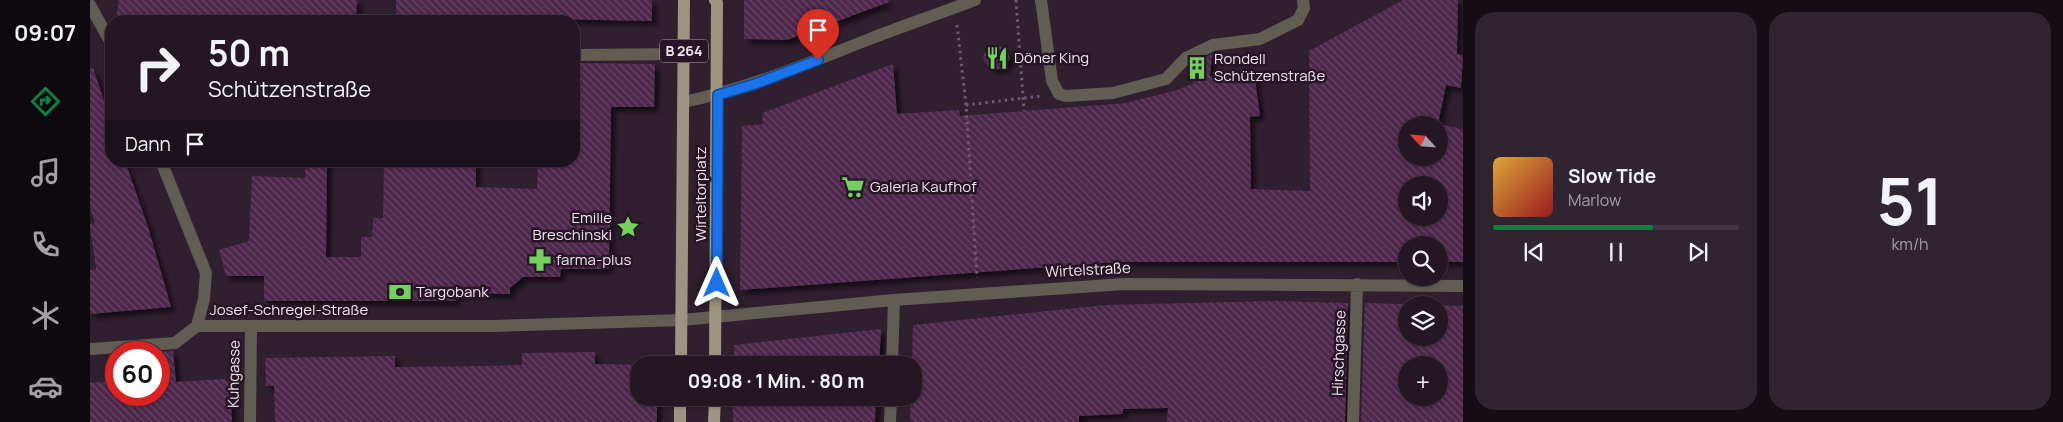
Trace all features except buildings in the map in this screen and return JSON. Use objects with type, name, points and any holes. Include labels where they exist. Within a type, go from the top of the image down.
[{"type":"main road","name":"B 264","points":[[684,0],[684,102]]},
{"type":"main road","name":"B 264","points":[[715,0],[717,3],[718,95]]},
{"type":"main road","name":"Wirteltorplatz","points":[[717,318],[718,95]]},
{"type":"main road","name":"Wirteltorplatz","points":[[682,320],[684,102]]},
{"type":"main road","name":"B 264","points":[[715,356],[717,318]]},
{"type":"main road","name":"B 264","points":[[681,356],[682,320]]},
{"type":"main road","points":[[680,406],[680,422]]},
{"type":"main road","points":[[714,422],[715,406]]},
{"type":"street","points":[[684,102],[718,95],[768,79],[975,0]]},
{"type":"street","points":[[1041,0],[1052,81],[1059,94],[1066,96],[1113,94],[1166,79],[1186,58],[1212,46],[1260,39],[1298,20],[1304,8],[1303,0]]},
{"type":"street","points":[[90,5],[105,32]]},
{"type":"street","points":[[580,55],[684,54]]},
{"type":"street","points":[[164,167],[206,273],[204,300],[197,326]]},
{"type":"street","name":"Wirtelstraße","points":[[717,318],[894,300],[1124,284],[1463,286]]},
{"type":"street","name":"Hirschgasse","points":[[1353,422],[1357,284]]},
{"type":"street","points":[[892,356],[894,300]]},
{"type":"street","points":[[682,320],[717,318]]},
{"type":"street","name":"Josef-Schregel-Straße","points":[[90,349],[175,343],[197,326],[495,326],[682,320]]},
{"type":"street","name":"Kuhgasse","points":[[250,422],[251,327]]},
{"type":"street","points":[[890,422],[891,406]]},
{"type":"path","points":[[1016,0],[1024,111]]},
{"type":"path","points":[[955,8],[966,105],[978,294]]},
{"type":"path","points":[[966,105],[1059,94]]},
{"type":"place","name":"Döner King","points":[[997,58]]},
{"type":"place","name":"Rondell Schützenstraße","points":[[1197,68]]},
{"type":"place","name":"Galeria Kaufhof","points":[[853,187]]},
{"type":"place","name":"Emilie Breschinski","points":[[628,227]]},
{"type":"place","name":"farma-plus","points":[[540,260]]},
{"type":"place","name":"Targobank","points":[[400,292]]},
{"type":"route","points":[[717,283],[718,95],[755,84],[818,60]]}]
